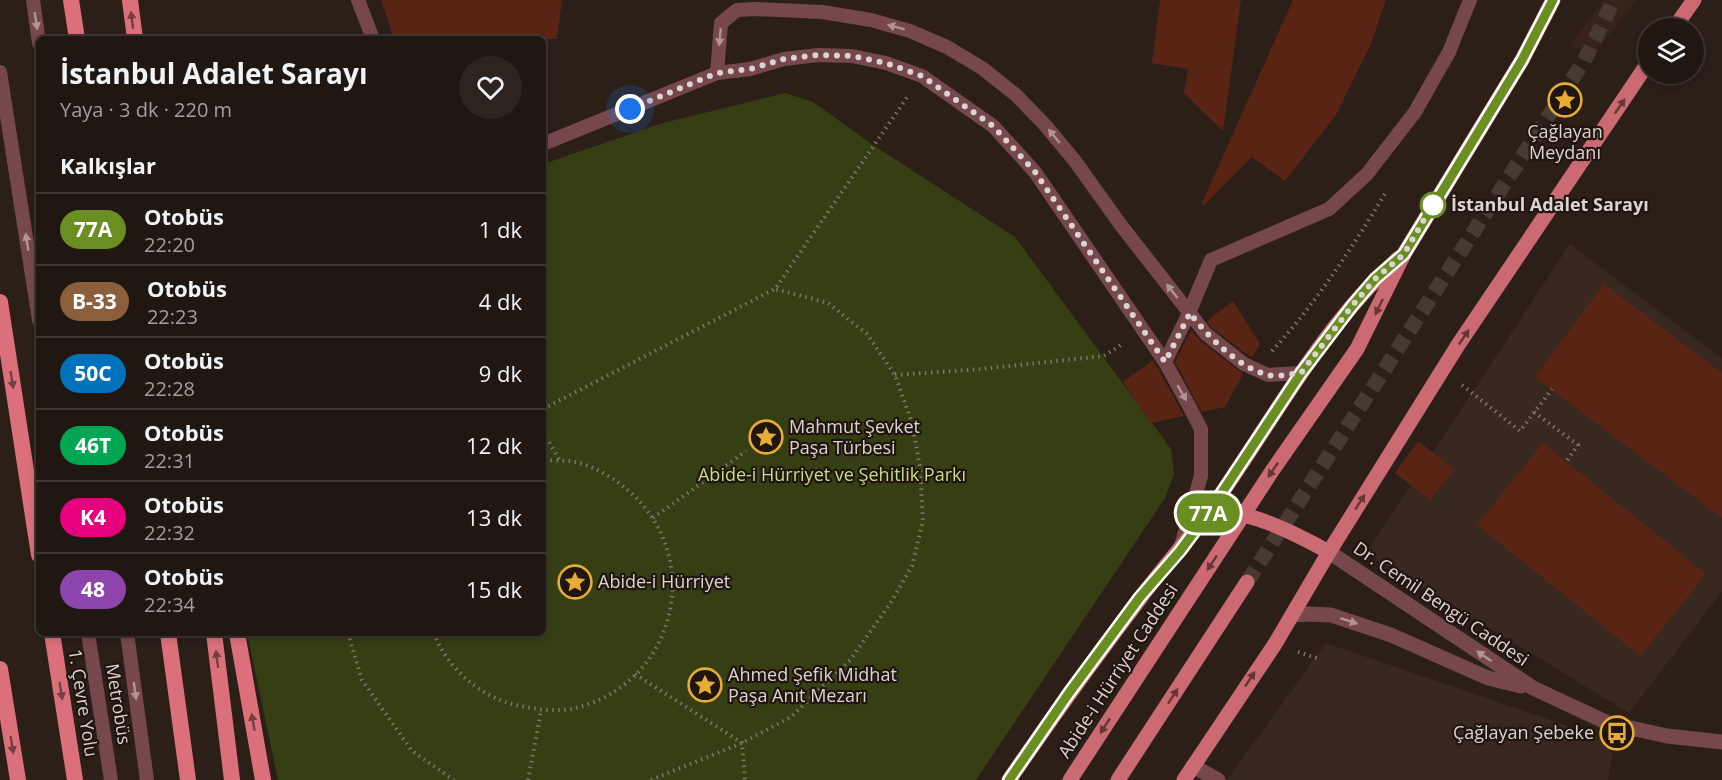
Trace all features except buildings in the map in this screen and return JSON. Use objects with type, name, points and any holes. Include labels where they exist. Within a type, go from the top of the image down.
[{"type":"highway","points":[[71,0],[77,36]]},
{"type":"highway","points":[[130,0],[135,36]]},
{"type":"highway","points":[[0,302],[36,536]]},
{"type":"highway","name":"1. Çevre Yolu","points":[[52,636],[75,780]]},
{"type":"highway","points":[[168,636],[188,780]]},
{"type":"highway","points":[[214,636],[232,780]]},
{"type":"highway","points":[[238,636],[263,780]]},
{"type":"highway","points":[[0,669],[18,780]]},
{"type":"main road","name":"Abide-i Hürriyet Caddesi","points":[[1071,780],[1244,514],[1357,349],[1404,254],[1522,60],[1553,0]]},
{"type":"main road","points":[[1682,18],[1695,0]]},
{"type":"main road","points":[[1184,780],[1292,615],[1458,345],[1638,78]]},
{"type":"main road","points":[[1009,780],[1140,597],[1180,551],[1211,509],[1301,373],[1375,279],[1404,254]]},
{"type":"main road","points":[[1211,509],[1244,514],[1274,524],[1329,552]]},
{"type":"main road","points":[[1118,780],[1247,582]]},
{"type":"street","name":"Dr. Cemil Bengü Caddesi","points":[[1329,552],[1533,688],[1608,723],[1667,736],[1722,742]]},
{"type":"street","name":"Dr. Cemil Bengü Caddesi","points":[[1292,615],[1331,615],[1391,635],[1488,678],[1533,688]]},
{"type":"street","points":[[1192,766],[1218,780]]},
{"type":"lane","points":[[33,0],[38,36]]},
{"type":"lane","points":[[358,0],[372,36]]},
{"type":"lane","points":[[1165,362],[1190,313],[1210,260],[1329,209],[1367,174],[1415,112],[1449,52],[1470,0]]},
{"type":"lane","points":[[717,73],[722,22],[736,10],[810,11],[871,20],[910,31],[947,47],[999,81],[1045,125],[1206,334],[1244,364],[1269,375],[1301,373]]},
{"type":"lane","points":[[546,143],[717,73],[750,69],[784,59],[818,55],[852,56],[886,63],[922,76],[993,126],[1035,172],[1165,362],[1201,429],[1201,476],[1180,551]]},
{"type":"lane","points":[[0,72],[36,301]]},
{"type":"lane","name":"Metrobüs","points":[[88,636],[111,780]]},
{"type":"lane","name":"Metrobüs","points":[[127,636],[147,780]]},
{"type":"path","points":[[546,407],[776,289],[922,76]]},
{"type":"path","points":[[651,780],[742,743],[790,717],[850,660],[890,604],[912,566],[923,521],[921,467],[912,423],[895,375],[867,334],[828,303],[776,289]]},
{"type":"path","points":[[895,375],[981,369],[1104,356],[1143,331]]},
{"type":"path","points":[[1459,384],[1520,431],[1552,389]]},
{"type":"path","points":[[1534,412],[1578,445],[1566,462]]},
{"type":"path","points":[[546,437],[560,461]]},
{"type":"path","points":[[653,518],[746,451]]},
{"type":"path","points":[[435,636],[440,648],[466,680],[501,702],[541,711],[582,706],[620,689],[650,660],[668,623],[674,582],[666,542],[645,506],[615,478],[576,462],[546,460]]},
{"type":"path","points":[[349,636],[362,680],[412,752],[454,780]]},
{"type":"path","points":[[635,674],[742,743]]},
{"type":"path","points":[[528,780],[541,711]]},
{"type":"path","points":[[742,743],[745,780]]},
{"type":"shaded area","points":[[1604,0],[1637,0],[1590,59],[1570,44]]},
{"type":"shaded area","points":[[1570,244],[1722,358],[1722,591],[1629,713],[1366,553]]},
{"type":"shaded area","points":[[1326,643],[1614,742],[1608,780],[1227,780]]},
{"type":"green space","name":"Abide-i Hürriyet ve Şehitlik Parkı","points":[[785,93],[813,102],[873,145],[1015,237],[1171,449],[1174,474],[1165,498],[976,780],[278,780],[248,636],[546,636],[546,163],[663,123]]},
{"type":"tunnel","points":[[1247,582],[1584,61],[1614,0]]},
{"type":"bus line","name":"77A","points":[[1009,780],[1069,693],[1140,597],[1180,551],[1211,509],[1301,373],[1375,279],[1404,254],[1522,60],[1553,0]]},
{"type":"place","name":"Çağlayan Meydanı","points":[[1565,100]]},
{"type":"place","name":"İstanbul Adalet Sarayı","points":[[1433,205]]},
{"type":"place","name":"Mahmut Şevket Paşa Türbesi","points":[[766,437]]},
{"type":"place","name":"Abide-i Hürriyet","points":[[575,582]]},
{"type":"place","name":"Ahmed Şefik Midhat Paşa Anıt Mezarı","points":[[705,685]]},
{"type":"place","name":"Çağlayan Şebeke","points":[[1617,733]]},
{"type":"route","points":[[630,109],[717,73],[750,69],[784,59],[818,55],[852,56],[886,63],[922,76],[955,97],[993,126],[1035,172],[1165,362],[1190,313],[1206,334],[1244,364],[1269,375],[1301,373],[1375,279],[1404,254],[1436,199],[1433,205]]}]
